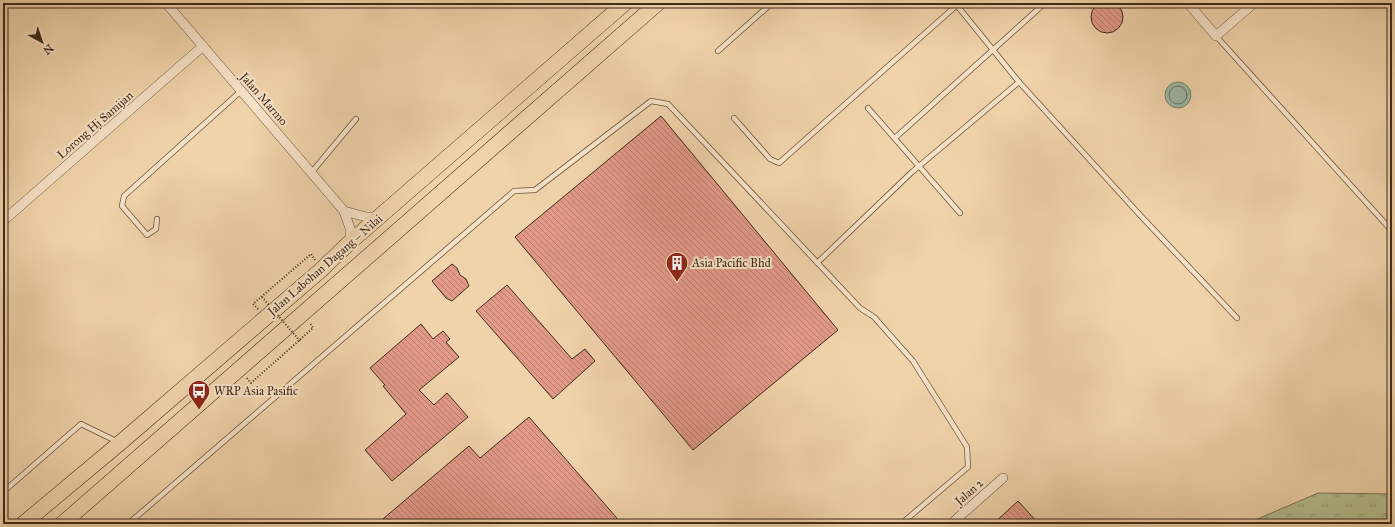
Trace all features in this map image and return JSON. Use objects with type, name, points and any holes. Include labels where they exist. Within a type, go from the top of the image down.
[{"type":"main road","name":"Jalan Labohan Dagang ‒ Nilai","points":[[23,524],[120,443],[321,270],[379,217],[625,3]]},
{"type":"main road","name":"Jalan Labohan Dagang ‒ Nilai","points":[[62,524],[658,3]]},
{"type":"street","name":"Jalan Marmo","points":[[166,3],[344,211]]},
{"type":"street","points":[[1188,3],[1216,36],[1254,3]]},
{"type":"street","name":"Lorong Hj Samijan","points":[[3,221],[203,46]]},
{"type":"street","points":[[344,211],[366,217],[379,217]]},
{"type":"street","points":[[344,211],[351,231],[349,244]]},
{"type":"street","name":"Jalan 2","points":[[951,524],[1003,478]]},
{"type":"lane","points":[[718,51],[772,3]]},
{"type":"lane","points":[[895,138],[1046,3]]},
{"type":"lane","points":[[734,118],[770,159],[779,163],[956,4],[1019,82],[1139,214],[1237,318]]},
{"type":"lane","points":[[1216,36],[1392,231]]},
{"type":"lane","points":[[817,263],[919,165],[1019,82]]},
{"type":"lane","points":[[157,219],[156,229],[147,235],[122,206],[124,196],[241,91]]},
{"type":"lane","points":[[128,524],[514,191],[535,190],[651,101],[668,104],[860,308],[874,317],[913,361],[967,447],[968,467],[901,524]]},
{"type":"lane","points":[[868,108],[960,213]]},
{"type":"lane","points":[[311,172],[356,119]]},
{"type":"lane","points":[[3,492],[81,424],[120,443]]},
{"type":"lane","points":[[3,515],[6,524]]},
{"type":"path","points":[[260,311],[253,304],[311,254]]},
{"type":"path","points":[[262,297],[300,341]]},
{"type":"path","points":[[251,383],[313,328],[303,313]]},
{"type":"green space","points":[[1318,493],[1392,494],[1392,521],[1344,520],[1320,524],[1246,524]]},
{"type":"water","points":[[1178,82],[1187,86],[1191,95],[1187,104],[1178,108],[1169,104],[1165,95],[1169,86]]},
{"type":"building","points":[[1107,1],[1118,6],[1123,17],[1118,28],[1107,33],[1096,28],[1091,17],[1096,6]]},
{"type":"building","name":"Asia Pacific Bhd","points":[[661,116],[838,330],[693,450],[515,237]]},
{"type":"building","points":[[452,264],[457,268],[460,275],[466,279],[469,286],[452,301],[446,298],[432,281]]},
{"type":"building","points":[[507,285],[572,359],[585,349],[595,361],[553,399],[476,311]]},
{"type":"building","points":[[421,324],[433,339],[443,331],[450,339],[446,342],[459,357],[419,390],[434,405],[447,393],[468,417],[392,481],[365,450],[406,414],[383,386],[385,385],[370,368]]},
{"type":"building","points":[[529,417],[622,524],[377,524],[469,446],[480,458]]},
{"type":"building","points":[[1018,501],[1039,524],[993,524]]},
{"type":"place","name":"Asia Pacific Bhd","points":[[677,282]]},
{"type":"place","name":"WRP Asia Pasific","points":[[199,410]]}]
